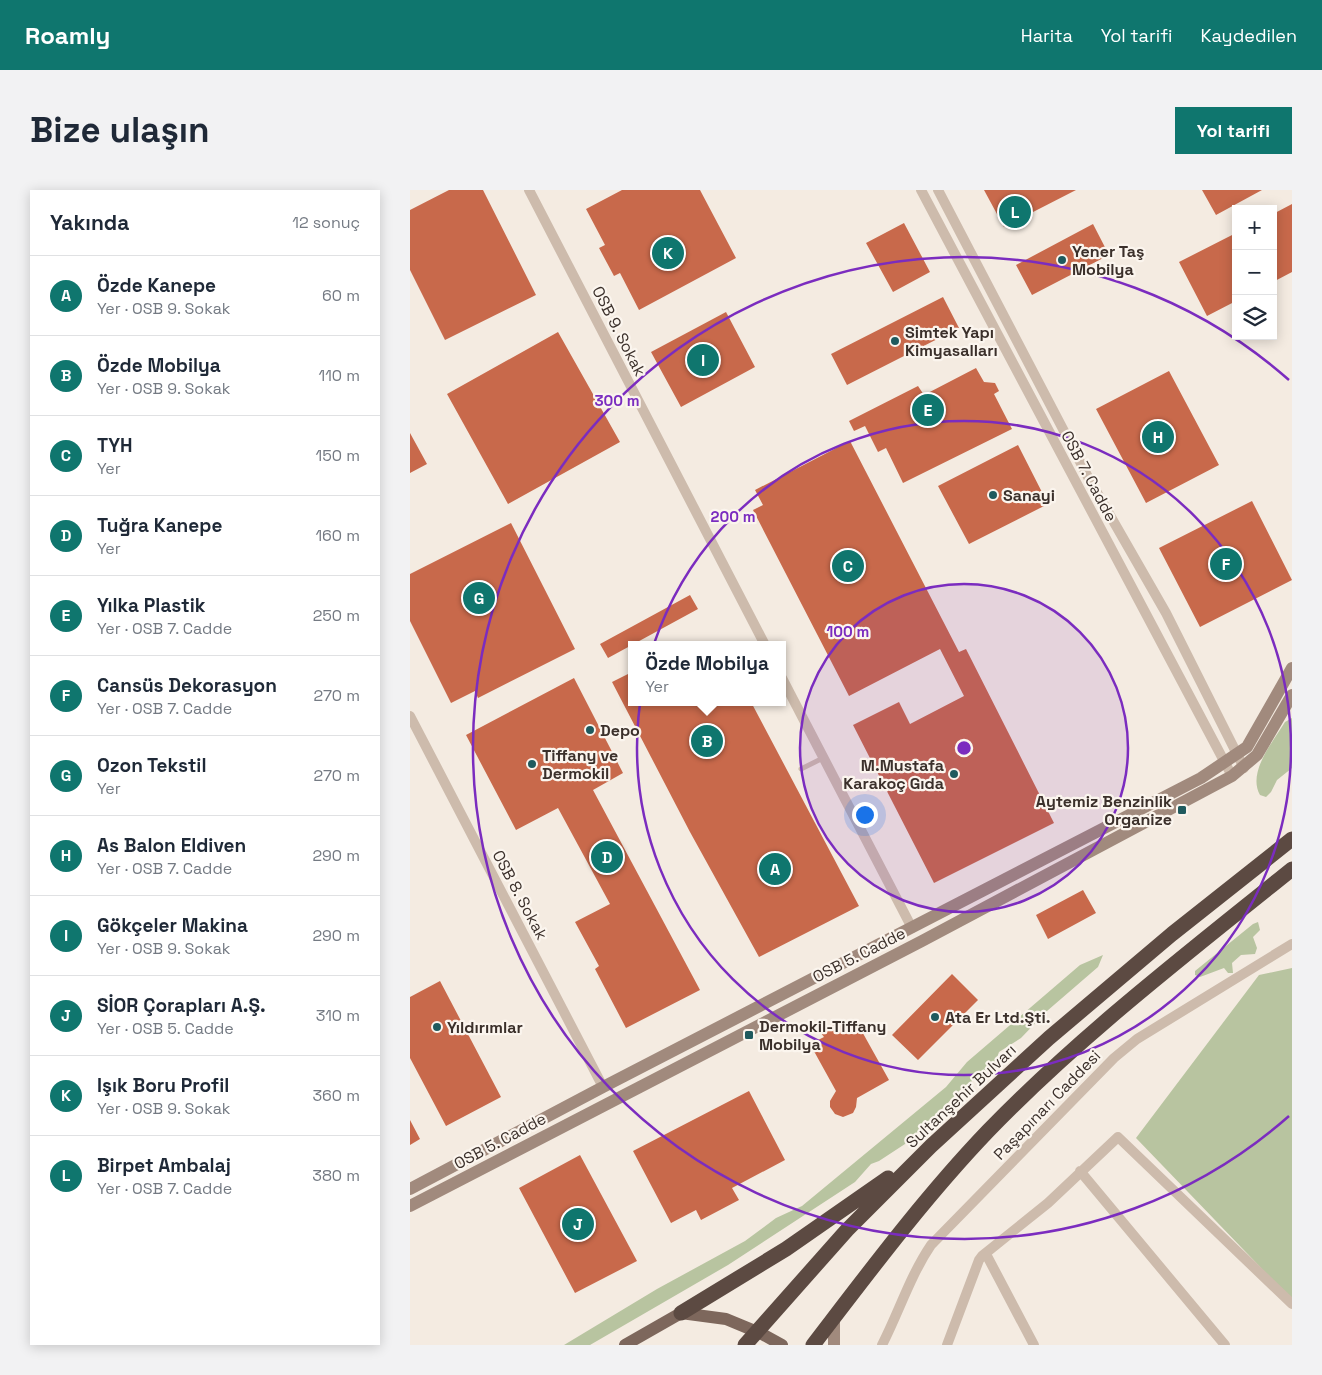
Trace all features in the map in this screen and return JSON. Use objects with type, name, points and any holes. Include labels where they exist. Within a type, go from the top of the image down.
[{"type":"highway","name":"Sultanşehir Bulvarı","points":[[745,1345],[847,1230],[932,1146],[1050,1038],[1172,934],[1292,838]]},
{"type":"highway","points":[[812,1345],[926,1201],[988,1131],[1066,1056],[1292,868]]},
{"type":"highway","points":[[681,1313],[786,1249],[932,1146]]},
{"type":"main road","points":[[625,1345],[681,1313],[726,1319],[756,1331],[782,1345]]},
{"type":"street","name":"OSB 9. Sokak","points":[[530,190],[763,641]]},
{"type":"street","name":"OSB 7. Cadde","points":[[921,190],[1232,776]]},
{"type":"street","name":"OSB 7. Cadde","points":[[938,190],[1088,477],[1166,614],[1244,768]]},
{"type":"street","points":[[410,1189],[603,1087],[1201,778],[1247,747],[1292,668]]},
{"type":"street","points":[[786,686],[912,928]]},
{"type":"street","name":"OSB 5. Cadde","points":[[410,1206],[913,946],[1232,776],[1257,756],[1292,695]]},
{"type":"street","name":"OSB 8. Sokak","points":[[410,716],[603,1087]]},
{"type":"street","name":"Paşapınarı Caddesi","points":[[882,1345],[920,1261],[931,1245],[1097,1074],[1137,1039],[1292,944]]},
{"type":"street","points":[[947,1345],[979,1260],[1048,1203],[1118,1137],[1292,1304]]},
{"type":"street","points":[[1080,1171],[1226,1345]]},
{"type":"street","points":[[986,1254],[1034,1345]]},
{"type":"street","points":[[834,1317],[834,1345]]},
{"type":"lane","points":[[801,770],[824,758]]},
{"type":"green space","points":[[1292,718],[1292,768],[1277,780],[1266,797],[1260,795],[1257,777],[1263,757],[1285,722]]},
{"type":"green space","points":[[1258,922],[1260,930],[1253,937],[1257,948],[1255,954],[1241,955],[1232,963],[1233,973],[1228,973],[1224,968],[1200,977],[1195,975],[1195,971]]},
{"type":"green space","points":[[1103,955],[1098,967],[1047,1011],[1021,1038],[999,1052],[994,1066],[962,1088],[905,1144],[871,1164],[855,1182],[728,1265],[590,1345],[564,1345],[657,1289],[745,1241],[776,1218],[802,1206],[946,1087],[967,1062],[1080,965]]},
{"type":"green space","points":[[1292,968],[1292,1300],[1136,1138],[1259,975]]},
{"type":"building","points":[[449,190],[483,190],[536,295],[445,340],[410,270],[410,210]]},
{"type":"building","points":[[622,190],[700,190],[736,258],[639,310],[620,273],[614,276],[599,248],[605,245],[586,209]]},
{"type":"building","points":[[984,190],[1076,190],[1004,227]]},
{"type":"building","points":[[1202,190],[1262,190],[1232,205],[1216,215]]},
{"type":"building","points":[[1292,204],[1292,272],[1277,280],[1277,250],[1277,212]]},
{"type":"building","points":[[904,223],[930,272],[893,292],[866,243]]},
{"type":"building","name":"Yener Taş Mobilya","points":[[1093,224],[1109,255],[1032,295],[1016,265]]},
{"type":"building","points":[[1232,235],[1232,303],[1207,316],[1179,262]]},
{"type":"building","name":"Simtek Yapı Kimyasalları","points":[[943,297],[959,328],[847,385],[831,354]]},
{"type":"building","points":[[726,312],[755,367],[681,407],[651,352]]},
{"type":"building","points":[[558,332],[620,442],[508,504],[447,394]]},
{"type":"building","points":[[976,368],[984,382],[995,383],[999,391],[994,394],[1012,429],[903,483],[886,448],[878,452],[865,426],[854,431],[849,421],[918,386],[924,395]]},
{"type":"building","points":[[1169,371],[1219,465],[1146,503],[1096,409]]},
{"type":"building","points":[[410,433],[427,464],[410,473]]},
{"type":"building","points":[[850,441],[959,652],[966,649],[1054,823],[934,883],[853,725],[899,702],[910,724],[964,696],[940,649],[849,696],[753,510],[763,505],[755,490]]},
{"type":"building","name":"Sanayi","points":[[1018,445],[1048,504],[969,544],[938,486]]},
{"type":"building","points":[[1252,501],[1292,580],[1200,627],[1159,548]]},
{"type":"building","points":[[511,523],[575,649],[478,698],[475,691],[451,703],[410,621],[410,574]]},
{"type":"building","points":[[690,595],[698,609],[639,641],[628,641],[628,647],[608,658],[600,644]]},
{"type":"building","points":[[628,674],[628,706],[753,706],[859,906],[759,957],[690,832],[612,682]]},
{"type":"building","points":[[574,678],[623,773],[593,790],[700,990],[626,1028],[595,969],[599,966],[575,922],[610,904],[558,808],[516,830],[466,735]]},
{"type":"building","points":[[1083,890],[1096,913],[1048,939],[1036,915]]},
{"type":"building","name":"Ata Er Ltd.Şti.","points":[[952,974],[978,1000],[918,1060],[892,1035]]},
{"type":"building","name":"Yıldırımlar","points":[[440,981],[501,1097],[446,1126],[410,1058],[410,997]]},
{"type":"building","points":[[855,1019],[889,1080],[857,1098],[853,1113],[843,1117],[835,1114],[830,1107],[830,1101],[836,1091],[810,1044],[824,1037],[821,1033],[825,1031],[824,1029],[836,1022],[838,1024],[843,1021],[844,1024]]},
{"type":"building","points":[[749,1091],[785,1160],[732,1188],[739,1200],[701,1220],[696,1210],[671,1223],[633,1151]]},
{"type":"building","points":[[410,1120],[420,1139],[410,1145]]},
{"type":"building","points":[[580,1155],[637,1261],[575,1293],[519,1188]]},
{"type":"place","name":"Birpet Ambalaj","points":[[1015,212]]},
{"type":"place","name":"Işık Boru Profil","points":[[668,253]]},
{"type":"place","name":"Yener Taş Mobilya","points":[[1062,260]]},
{"type":"place","name":"Simtek Yapı Kimyasalları","points":[[895,341]]},
{"type":"place","name":"Gökçeler Makina","points":[[703,360]]},
{"type":"place","name":"Yılka Plastik","points":[[928,410]]},
{"type":"place","name":"As Balon Eldiven","points":[[1158,437]]},
{"type":"place","name":"Sanayi","points":[[993,495]]},
{"type":"place","name":"Cansüs Dekorasyon","points":[[1226,564]]},
{"type":"place","name":"TYH","points":[[848,566]]},
{"type":"place","name":"Ozon Tekstil","points":[[479,598]]},
{"type":"place","name":"Depo","points":[[590,730]]},
{"type":"place","name":"Özde Mobilya","points":[[707,741]]},
{"type":"place","name":"Tiffany ve Dermokil","points":[[532,764]]},
{"type":"place","name":"M.Mustafa Karakoç Gıda","points":[[954,774]]},
{"type":"place","name":"Aytemiz Benzinlik Organize","points":[[1182,810]]},
{"type":"place","name":"Tuğra Kanepe","points":[[607,857]]},
{"type":"place","name":"Özde Kanepe","points":[[775,869]]},
{"type":"place","name":"Ata Er Ltd.Şti.","points":[[935,1017]]},
{"type":"place","name":"Yıldırımlar","points":[[437,1027]]},
{"type":"place","name":"Dermokil-Tiffany Mobilya","points":[[749,1035]]},
{"type":"place","name":"SİOR Çorapları A.Ş.","points":[[578,1224]]}]
